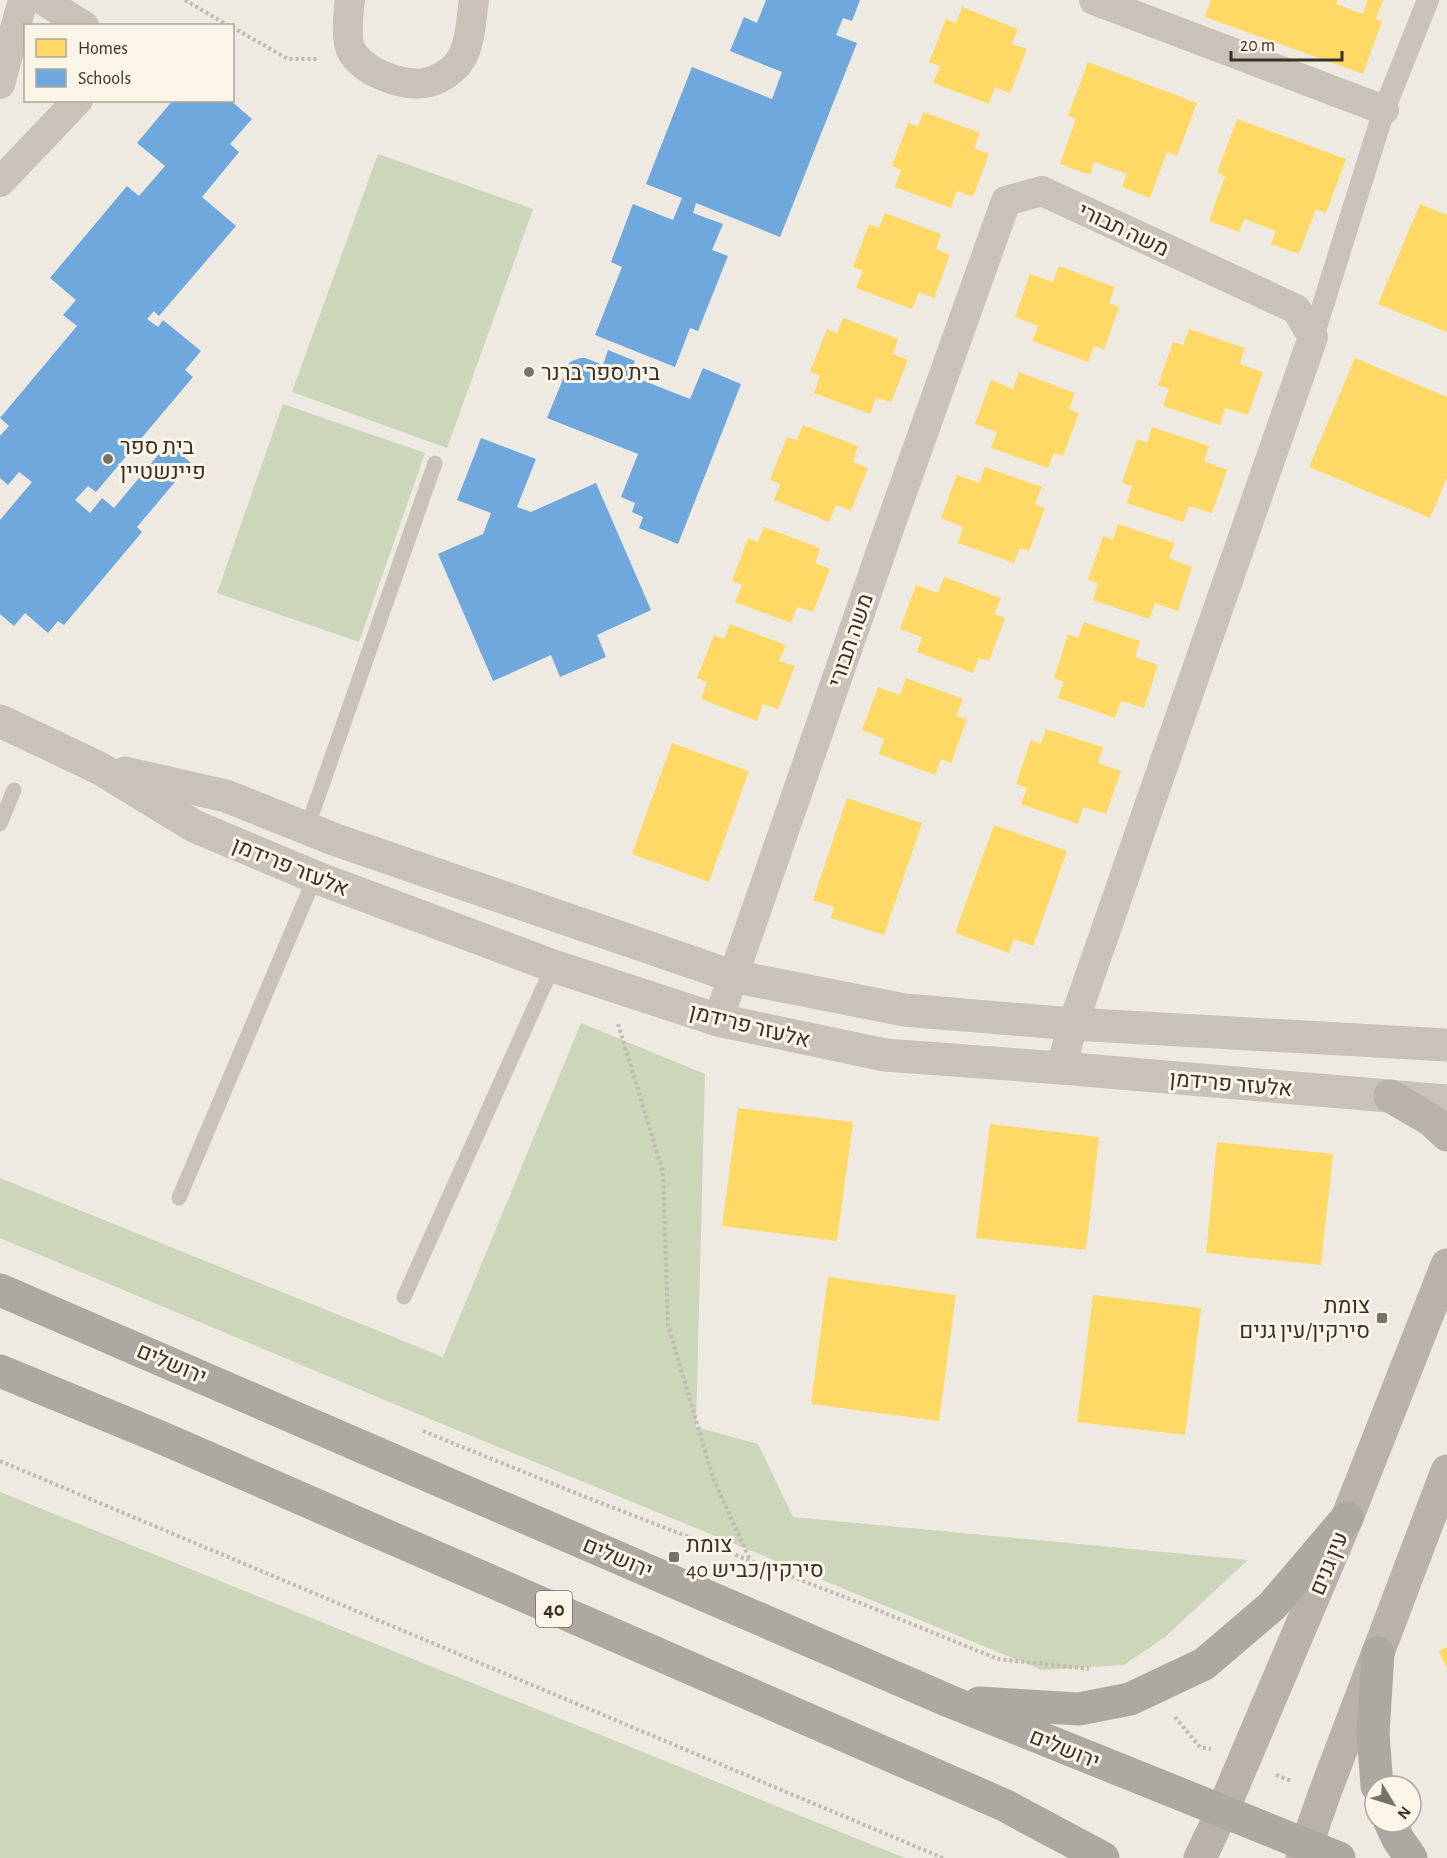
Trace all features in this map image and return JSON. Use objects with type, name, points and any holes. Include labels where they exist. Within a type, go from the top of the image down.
[{"type":"highway","name":"ירושלים","points":[[0,1290],[949,1701],[1222,1812],[1305,1851],[1339,1858]]},
{"type":"highway","name":"40","points":[[0,1371],[160,1437],[1004,1805],[1103,1858]]},
{"type":"highway","points":[[949,1701],[1079,1709],[1130,1699],[1159,1686],[1204,1664],[1272,1606],[1347,1518]]},
{"type":"highway","points":[[1376,1774],[1373,1734],[1378,1653]]},
{"type":"highway","points":[[1004,1805],[1067,1858]]},
{"type":"highway","points":[[1396,1834],[1411,1858]]},
{"type":"main road","points":[[1390,1096],[1431,1120],[1447,1135]]},
{"type":"main road","name":"עין גנים","points":[[1200,1858],[1222,1812],[1347,1518],[1447,1265]]},
{"type":"main road","points":[[1305,1851],[1324,1795],[1447,1471]]},
{"type":"street","points":[[0,84],[23,0]]},
{"type":"street","points":[[43,0],[81,24]]},
{"type":"street","points":[[350,0],[347,16],[350,50],[368,69],[394,81],[423,83],[446,75],[462,58],[474,0]]},
{"type":"street","points":[[1094,0],[1147,15],[1384,110]]},
{"type":"street","points":[[1061,1068],[1073,1024],[1313,337],[1384,110],[1428,0]]},
{"type":"street","points":[[0,182],[76,102]]},
{"type":"street","name":"משה תבורי","points":[[718,1020],[894,512],[1006,201],[1042,191],[1296,309],[1313,337]]},
{"type":"street","name":"אלעזר פרידמן","points":[[0,721],[99,768],[194,826],[315,877],[553,966],[718,1020],[885,1055],[1447,1101]]},
{"type":"street","name":"אלעזר פרידמן","points":[[99,768],[226,796],[336,840],[732,976],[904,1010],[1073,1024],[1447,1045]]},
{"type":"lane","points":[[307,828],[435,463]]},
{"type":"lane","points":[[0,824],[14,790]]},
{"type":"lane","points":[[180,1198],[315,877]]},
{"type":"lane","points":[[404,1297],[553,966]]},
{"type":"path","points":[[185,0],[227,24]]},
{"type":"path","points":[[234,28],[288,59],[359,59]]},
{"type":"path","points":[[606,984],[663,1172],[668,1325],[713,1479],[750,1561]]},
{"type":"path","points":[[414,1427],[998,1659],[1093,1669]]},
{"type":"path","points":[[0,1461],[944,1858]]},
{"type":"path","points":[[1159,1686],[1169,1710],[1200,1747],[1324,1795]]},
{"type":"green space","points":[[378,154],[533,209],[447,448],[292,392]]},
{"type":"green space","points":[[283,404],[425,453],[359,642],[217,593]]},
{"type":"green space","points":[[581,1023],[705,1074],[696,1427],[758,1444],[793,1517],[1248,1560],[1165,1637],[1124,1665],[1042,1670],[418,1414],[0,1238],[0,1178],[443,1357]]},
{"type":"green space","points":[[0,1492],[905,1858],[0,1858]]},
{"type":"building: Homes","points":[[1211,0],[1338,0],[1336,4],[1363,14],[1368,0],[1383,0],[1376,19],[1382,21],[1363,74],[1205,17]]},
{"type":"building: Homes","points":[[962,7],[1018,29],[1012,44],[1027,49],[1010,93],[995,87],[989,104],[933,83],[940,66],[929,62],[946,19],[956,23]]},
{"type":"building: Homes","points":[[1088,62],[1197,103],[1177,156],[1167,152],[1150,198],[1122,187],[1127,174],[1094,162],[1090,175],[1060,164],[1076,119],[1068,116]]},
{"type":"building: Homes","points":[[924,112],[980,133],[974,148],[989,154],[973,197],[957,191],[951,208],[895,187],[901,170],[892,166],[908,123],[918,126]]},
{"type":"building: Homes","points":[[1237,119],[1346,159],[1326,213],[1316,209],[1299,254],[1271,244],[1276,231],[1244,219],[1239,232],[1209,221],[1225,176],[1217,173]]},
{"type":"building: Homes","points":[[1420,204],[1447,215],[1447,332],[1378,304]]},
{"type":"building: Homes","points":[[885,213],[941,234],[936,249],[950,255],[934,298],[919,292],[912,309],[856,288],[863,271],[853,267],[869,224],[879,228]]},
{"type":"building: Homes","points":[[1059,266],[1115,287],[1109,303],[1119,307],[1104,350],[1094,346],[1088,362],[1032,341],[1038,326],[1015,317],[1030,274],[1053,282]]},
{"type":"building: Homes","points":[[843,318],[898,339],[893,354],[908,360],[891,402],[876,398],[870,414],[814,393],[820,376],[810,372],[827,329],[837,333]]},
{"type":"building: Homes","points":[[1189,329],[1245,348],[1240,364],[1263,372],[1248,415],[1225,408],[1220,425],[1163,406],[1169,389],[1158,385],[1173,342],[1183,345]]},
{"type":"building: Homes","points":[[1355,358],[1447,397],[1447,478],[1430,518],[1309,467]]},
{"type":"building: Homes","points":[[1019,372],[1075,393],[1069,409],[1079,413],[1063,456],[1054,453],[1048,468],[991,448],[997,432],[975,424],[991,380],[1013,389]]},
{"type":"building: Homes","points":[[803,425],[858,446],[853,462],[868,468],[851,511],[836,505],[829,522],[774,500],[780,484],[770,480],[787,437],[797,440]]},
{"type":"building: Homes","points":[[1152,427],[1209,446],[1204,461],[1227,470],[1212,513],[1189,506],[1183,522],[1127,503],[1132,486],[1122,483],[1137,439],[1147,443]]},
{"type":"building: Homes","points":[[985,467],[1042,487],[1035,504],[1045,508],[1029,551],[1020,548],[1014,563],[958,543],[963,527],[941,518],[957,475],[979,483]]},
{"type":"building: Homes","points":[[1118,524],[1175,543],[1169,558],[1192,567],[1178,611],[1155,603],[1149,619],[1093,600],[1098,583],[1088,580],[1103,536],[1113,540]]},
{"type":"building: Homes","points":[[764,527],[820,548],[815,563],[830,569],[813,612],[797,607],[791,623],[735,602],[742,585],[732,581],[748,538],[758,542]]},
{"type":"building: Homes","points":[[944,577],[1001,598],[994,614],[1005,618],[989,661],[979,658],[973,673],[917,652],[922,637],[900,629],[916,585],[938,593]]},
{"type":"building: Homes","points":[[1084,622],[1140,641],[1135,657],[1158,665],[1144,708],[1121,701],[1115,718],[1058,698],[1064,682],[1054,678],[1068,634],[1078,638]]},
{"type":"building: Homes","points":[[730,624],[786,645],[779,661],[795,666],[778,709],[763,704],[757,721],[701,699],[707,682],[697,678],[714,635],[724,639]]},
{"type":"building: Homes","points":[[906,678],[963,699],[956,716],[967,719],[951,763],[941,759],[935,775],[879,754],[884,739],[862,730],[878,687],[900,695]]},
{"type":"building: Homes","points":[[1046,729],[1103,747],[1098,763],[1121,771],[1106,814],[1083,807],[1078,824],[1021,804],[1027,788],[1016,784],[1031,740],[1041,744]]},
{"type":"building: Homes","points":[[672,743],[749,771],[709,882],[632,854]]},
{"type":"building: Homes","points":[[847,798],[922,823],[884,935],[831,918],[834,907],[813,900]]},
{"type":"building: Homes","points":[[994,825],[1067,851],[1033,946],[1014,939],[1009,953],[955,933]]},
{"type":"building: Homes","points":[[738,1108],[853,1122],[837,1241],[722,1226]]},
{"type":"building: Homes","points":[[990,1124],[1099,1137],[1086,1250],[976,1238]]},
{"type":"building: Homes","points":[[1217,1142],[1333,1154],[1321,1265],[1206,1253]]},
{"type":"building: Homes","points":[[828,1277],[956,1295],[939,1421],[811,1404]]},
{"type":"building: Homes","points":[[1093,1295],[1201,1308],[1185,1435],[1077,1422]]},
{"type":"building: Homes","points":[[1447,1647],[1447,1669],[1439,1651]]},
{"type":"building: Schools","points":[[766,0],[860,0],[852,21],[843,18],[836,35],[857,43],[780,237],[696,203],[693,213],[723,224],[712,250],[728,256],[698,331],[690,328],[675,367],[595,335],[622,267],[611,262],[633,204],[673,220],[682,198],[646,184],[692,67],[772,99],[782,72],[730,51],[744,17],[757,23]]},
{"type":"building: Schools","points":[[171,102],[232,102],[252,119],[230,144],[239,152],[202,197],[236,226],[159,316],[154,311],[147,319],[158,327],[163,320],[201,351],[185,370],[193,377],[96,492],[88,486],[75,500],[90,513],[102,498],[114,508],[168,443],[191,463],[137,527],[142,532],[64,625],[58,621],[48,633],[25,613],[14,626],[0,614],[0,520],[32,482],[19,472],[8,485],[0,478],[0,436],[9,426],[0,418],[77,326],[63,315],[76,300],[50,278],[127,186],[139,196],[165,166],[137,143]]},
{"type":"building: Schools","points":[[608,350],[635,361],[629,375],[690,399],[703,368],[741,384],[678,544],[639,528],[643,517],[632,512],[635,503],[621,497],[638,454],[547,418],[570,362],[585,358],[603,365]]},
{"type":"building: Schools","points":[[481,438],[536,459],[517,507],[531,512],[596,483],[651,610],[597,635],[606,657],[560,677],[551,655],[493,681],[438,554],[483,534],[491,513],[457,500]]},
{"type":"place","name":"בית ספר ברנר","points":[[529,372]]},
{"type":"place","name":"בית ספר פיינשטיין","points":[[108,459]]},
{"type":"place","name":"צומת סירקין/עין גנים","points":[[1382,1318]]},
{"type":"place","name":"צומת סירקין/כביש 40","points":[[674,1557]]}]
